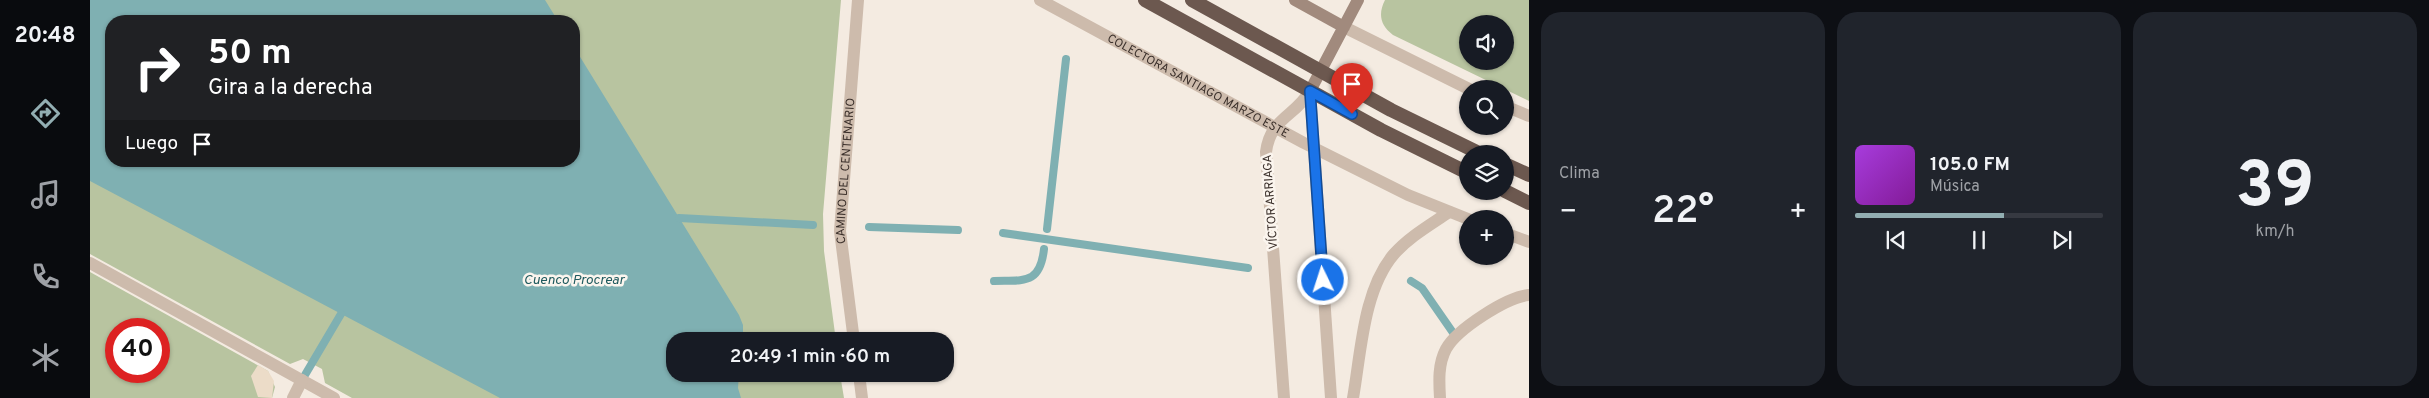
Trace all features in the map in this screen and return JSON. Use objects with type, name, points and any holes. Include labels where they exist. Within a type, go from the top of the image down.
[{"type":"highway","points":[[1145,0],[1310,91],[1459,168]]},
{"type":"highway","points":[[1192,0],[1391,110],[1463,145]]},
{"type":"highway","points":[[1514,168],[1529,175]]},
{"type":"highway","points":[[1514,196],[1529,203]]},
{"type":"main road","points":[[1295,0],[1344,27]]},
{"type":"main road","points":[[1310,91],[1358,0]]},
{"type":"street","name":"CAMINO DEL CENTENARIO","points":[[853,332],[840,231],[858,0]]},
{"type":"street","name":"COLECTORA SANTIAGO MARZO ESTE","points":[[1040,0],[1274,128],[1408,195],[1459,216]]},
{"type":"street","points":[[1344,27],[1459,84]]},
{"type":"street","name":"VÍCTOR ARRIAGA","points":[[1284,398],[1266,152],[1274,128],[1282,117],[1303,101],[1310,91]]},
{"type":"street","points":[[1310,91],[1331,398]]},
{"type":"street","points":[[1514,110],[1529,116]]},
{"type":"street","points":[[1353,398],[1369,307],[1380,276],[1400,248],[1449,212]]},
{"type":"street","points":[[1514,236],[1529,242]]},
{"type":"street","points":[[90,264],[334,398]]},
{"type":"street","points":[[1440,398],[1440,370],[1447,348],[1456,337],[1508,301],[1529,295]]},
{"type":"street","points":[[293,398],[302,380]]},
{"type":"street","points":[[860,382],[862,398]]},
{"type":"green space","points":[[90,0],[841,0],[823,214],[824,251],[835,332],[666,332],[666,382],[841,382],[844,398],[352,398],[325,383],[322,369],[303,359],[290,364],[90,254]]},
{"type":"green space","points":[[1385,0],[1529,0],[1529,101],[1514,94],[1514,80],[1486,80],[1465,70],[1514,70],[1514,15],[1459,15],[1459,67],[1393,35],[1383,23],[1381,10]]},
{"type":"green space","points":[[90,272],[268,371],[275,387],[272,398],[90,398]]},
{"type":"shaded area","points":[[258,365],[268,371],[274,381],[272,398],[258,397],[251,376]]},
{"type":"water","name":"Cuenco Procrear","points":[[90,0],[545,0],[554,15],[105,15],[105,167],[580,167],[580,57],[739,315],[743,325],[743,332],[666,332],[666,382],[738,382],[741,398],[500,398],[90,181]]},
{"type":"waterway","points":[[1047,229],[1066,59]]},
{"type":"waterway","points":[[679,218],[813,225]]},
{"type":"waterway","points":[[869,227],[958,230]]},
{"type":"waterway","points":[[1003,233],[1248,268]]},
{"type":"waterway","points":[[994,281],[1022,280],[1034,275],[1039,269],[1044,249]]},
{"type":"waterway","points":[[1411,281],[1422,288],[1456,337]]},
{"type":"waterway","points":[[302,380],[341,314]]},
{"type":"route","points":[[1323,280],[1310,91],[1352,114]]}]
